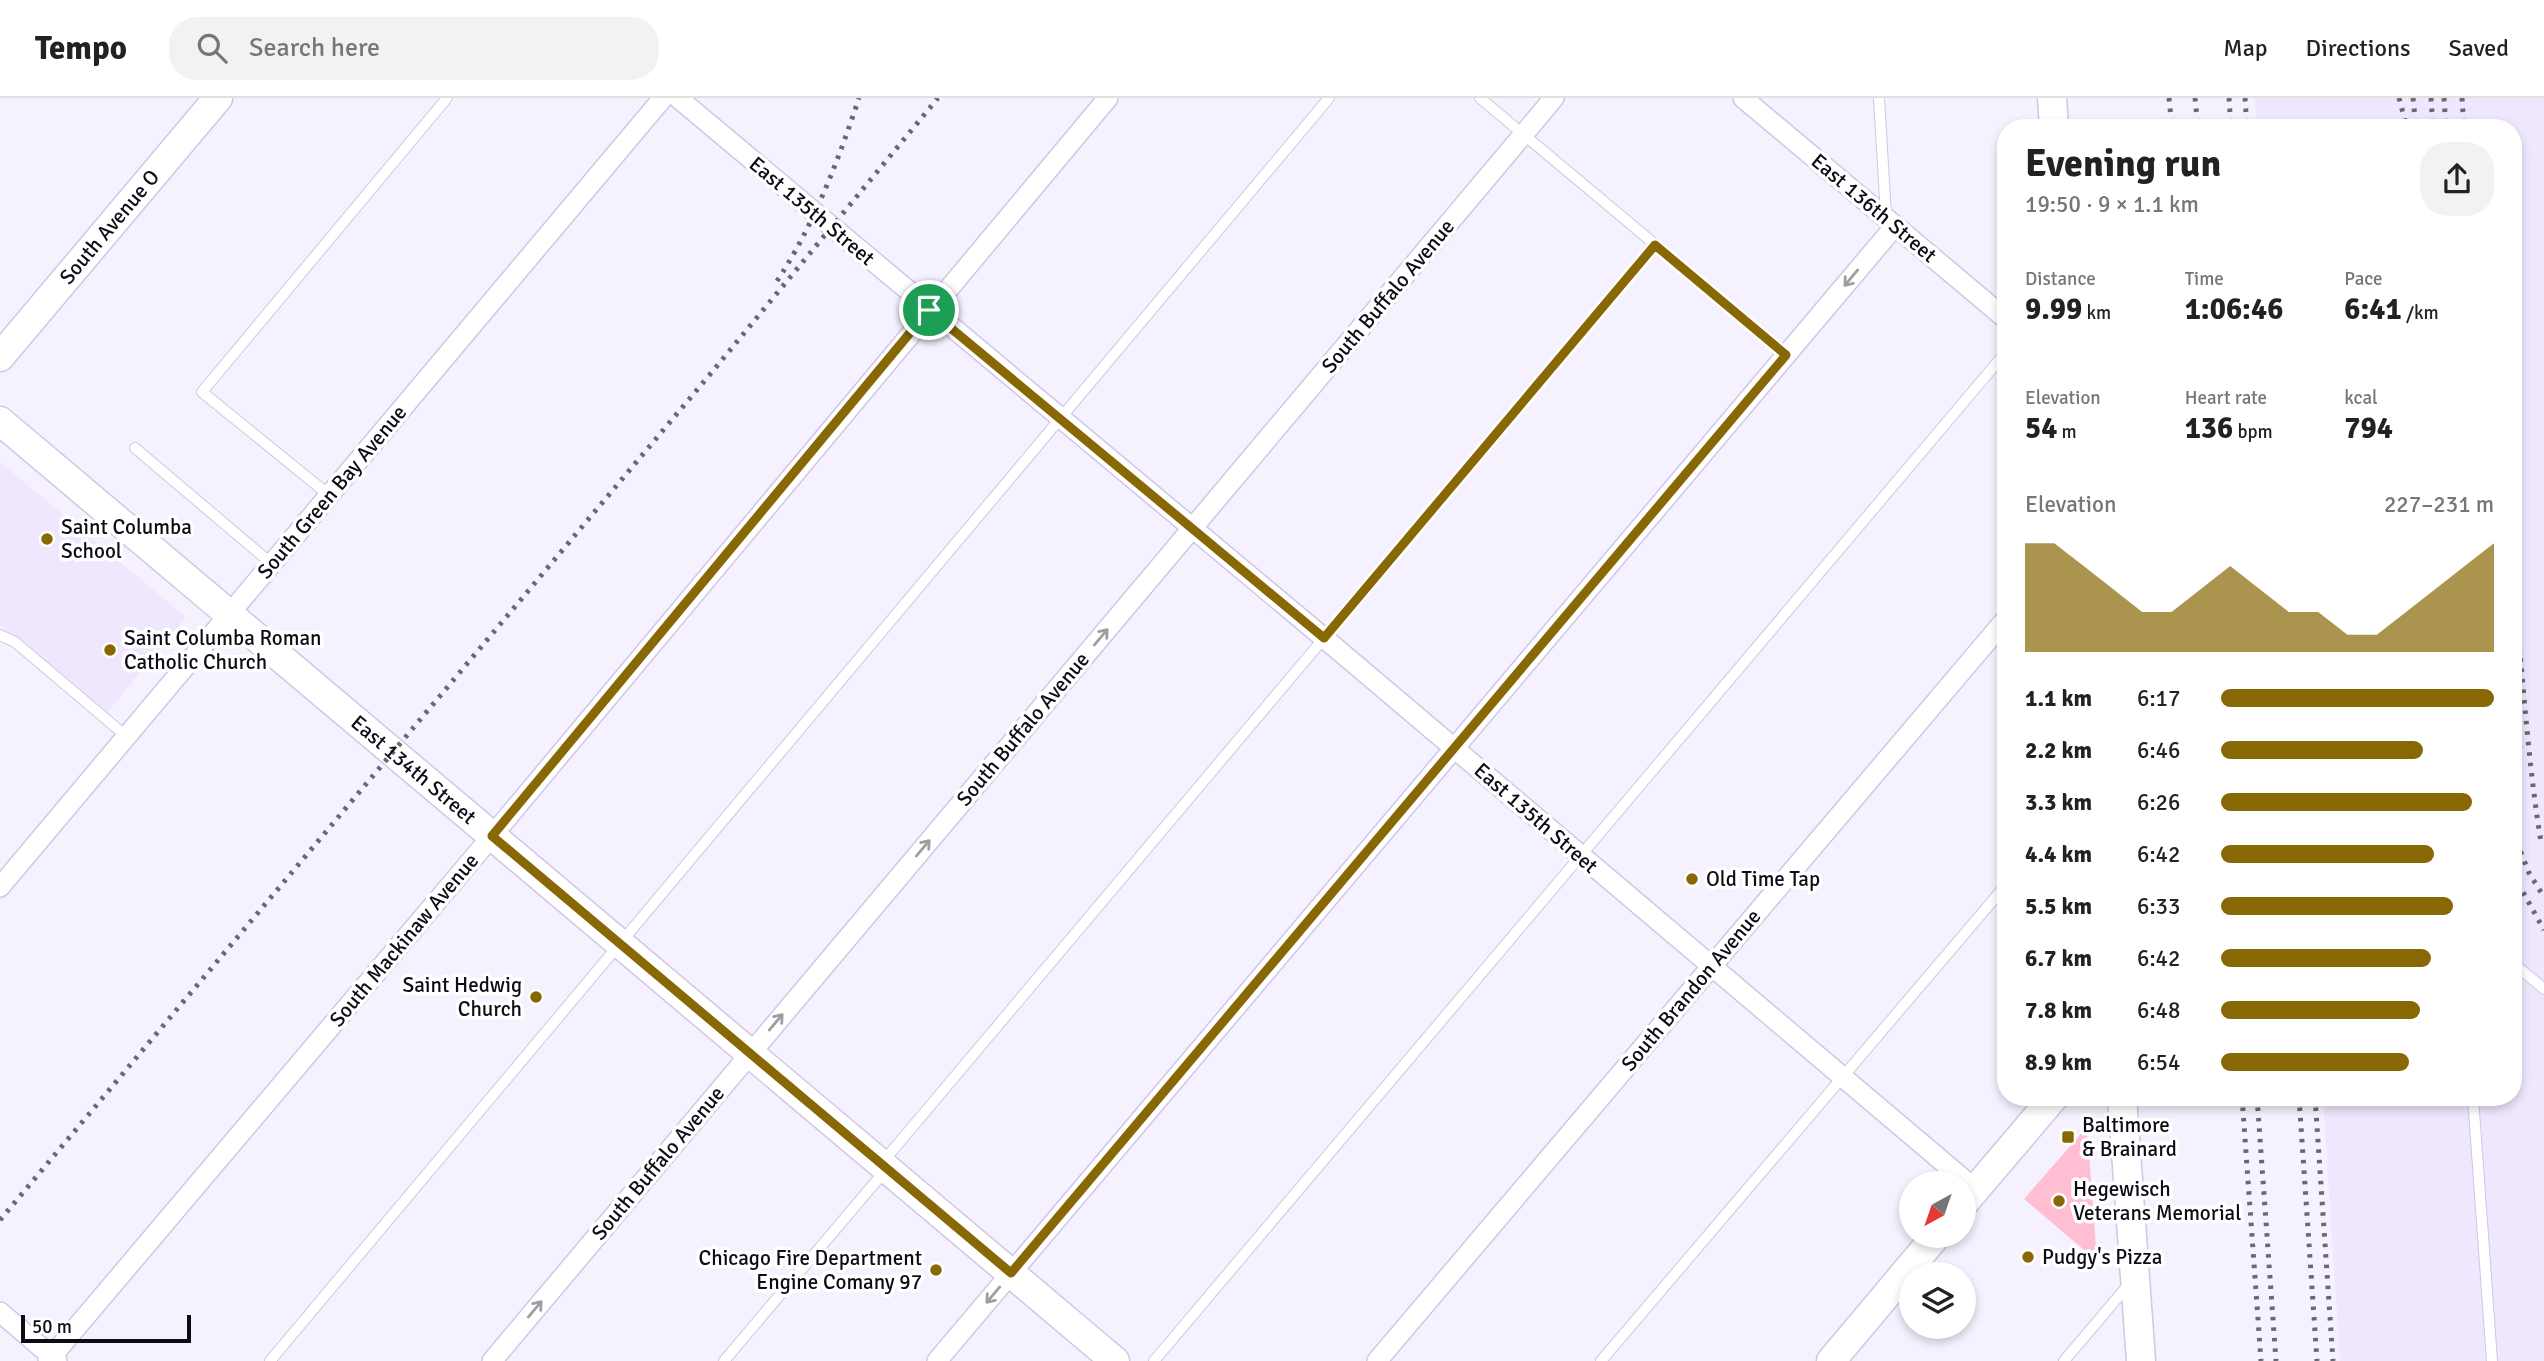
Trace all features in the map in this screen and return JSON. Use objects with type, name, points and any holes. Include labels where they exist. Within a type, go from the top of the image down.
[{"type":"street","name":"South Avenue O","points":[[0,357],[218,98]]},
{"type":"street","name":"South Green Bay Avenue","points":[[0,887],[663,98]]},
{"type":"street","name":"East 135th Street","points":[[678,98],[1324,638],[1842,1077],[1942,1171]]},
{"type":"street","name":"South Mackinaw Avenue","points":[[52,1360],[1108,98]]},
{"type":"street","name":"South Buffalo Avenue","points":[[492,1361],[1554,98]]},
{"type":"street","name":"East 136th Street","points":[[1743,98],[1997,311]]},
{"type":"street","points":[[2052,98],[2053,119]]},
{"type":"street","points":[[937,1361],[1786,355],[1890,222]]},
{"type":"street","name":"East 134th Street","points":[[0,421],[1115,1361]]},
{"type":"street","name":"South Brandon Avenue","points":[[1377,1361],[1997,630]]},
{"type":"street","points":[[1976,1188],[2046,1106]]},
{"type":"street","points":[[2123,1106],[2141,1361]]},
{"type":"street","points":[[1831,1361],[1926,1248]]},
{"type":"street","points":[[0,1312],[52,1360]]},
{"type":"lane","points":[[329,495],[202,392],[447,98]]},
{"type":"lane","points":[[270,1361],[1329,98]]},
{"type":"lane","points":[[1480,98],[1786,355]]},
{"type":"lane","points":[[1879,98],[1890,222]]},
{"type":"lane","points":[[724,1361],[1324,638],[1655,245]]},
{"type":"lane","points":[[1154,1361],[1997,363]]},
{"type":"lane","points":[[135,448],[272,564]]},
{"type":"lane","points":[[0,635],[15,642],[127,736]]},
{"type":"lane","points":[[1601,1361],[1997,896]]},
{"type":"lane","points":[[2522,971],[2544,989]]},
{"type":"lane","points":[[2474,1106],[2493,1361]]},
{"type":"lane","points":[[2064,1361],[2135,1278]]},
{"type":"shaded area","points":[[2255,98],[2544,98],[2544,1361],[2340,1361],[2324,1106],[2522,1106],[2522,119],[2256,119]]},
{"type":"shaded area","name":"Saint Columba School","points":[[0,462],[186,617],[107,713],[0,625]]},
{"type":"shaded area","points":[[2087,1127],[2097,1261],[2024,1199]]},
{"type":"railway","points":[[777,281],[824,192],[859,98]]},
{"type":"railway","points":[[0,1220],[712,372],[938,98]]},
{"type":"railway","points":[[2169,98],[2171,119]]},
{"type":"railway","points":[[2195,98],[2197,119]]},
{"type":"railway","points":[[2229,98],[2230,119]]},
{"type":"railway","points":[[2245,98],[2246,119]]},
{"type":"railway","points":[[2399,98],[2405,119]]},
{"type":"railway","points":[[2413,98],[2415,119]]},
{"type":"railway","points":[[2431,98],[2432,119]]},
{"type":"railway","points":[[2444,98],[2445,119]]},
{"type":"railway","points":[[2462,98],[2463,119]]},
{"type":"railway","points":[[2522,676],[2541,842]]},
{"type":"railway","points":[[2522,855],[2529,873],[2544,897]]},
{"type":"railway","points":[[2522,890],[2544,930]]},
{"type":"railway","points":[[2243,1106],[2261,1361]]},
{"type":"railway","points":[[2258,1106],[2276,1361]]},
{"type":"railway","points":[[2300,1106],[2317,1361]]},
{"type":"railway","points":[[2316,1106],[2333,1361]]},
{"type":"place","name":"Saint Columba School","points":[[47,539]]},
{"type":"place","name":"Saint Columba Roman Catholic Church","points":[[110,650]]},
{"type":"place","name":"Old Time Tap","points":[[1692,879]]},
{"type":"place","name":"Saint Hedwig Church","points":[[536,997]]},
{"type":"place","name":"Baltimore & Brainard","points":[[2068,1137]]},
{"type":"place","name":"Hegewisch Veterans Memorial","points":[[2059,1201]]},
{"type":"place","name":"Pudgy's Pizza","points":[[2028,1257]]},
{"type":"place","name":"Chicago Fire Department Engine Comany 97","points":[[936,1270]]},
{"type":"route","points":[[1655,245],[1786,355],[1011,1273],[492,836],[929,310],[1324,638],[1655,245]]}]
